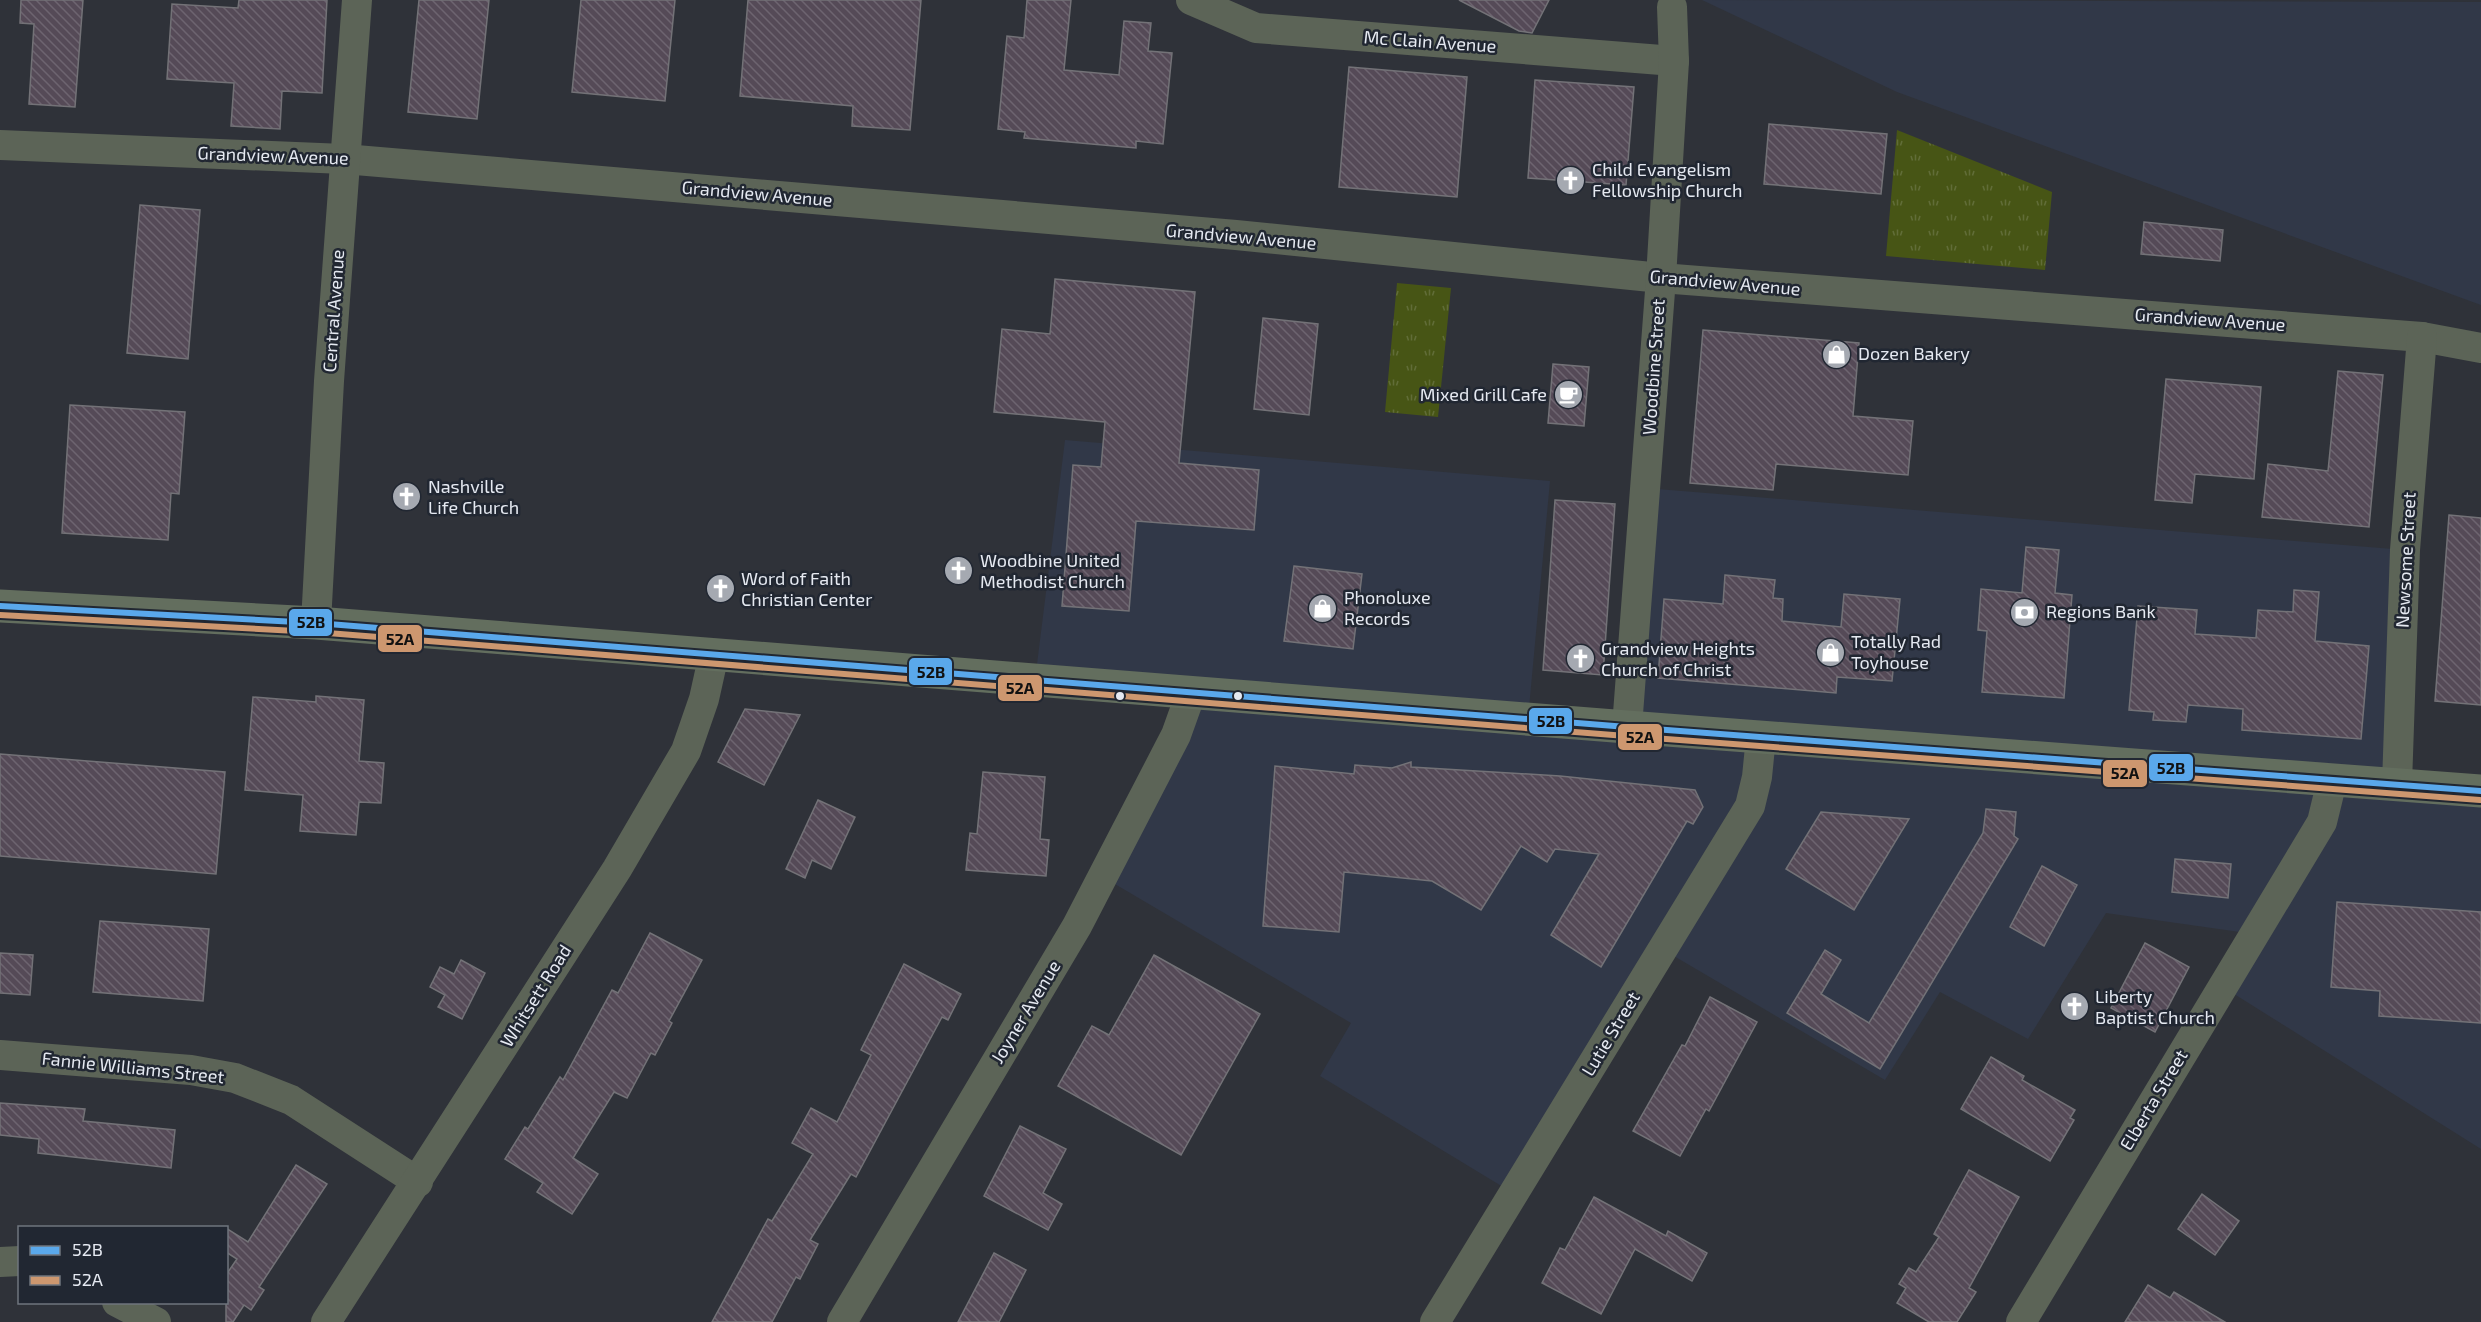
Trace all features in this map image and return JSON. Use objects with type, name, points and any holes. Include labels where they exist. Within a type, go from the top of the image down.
[{"type":"main road","points":[[0,606],[316,623],[1627,727],[2332,781],[2481,790]]},
{"type":"street","name":"Central Avenue","points":[[316,623],[329,381],[357,0]]},
{"type":"street","name":"Mc Clain Avenue","points":[[1191,0],[1256,28],[1674,61]]},
{"type":"street","name":"Woodbine Street","points":[[1627,727],[1661,278],[1674,61],[1672,7]]},
{"type":"street","name":"Grandview Avenue","points":[[0,145],[344,159],[1236,236],[1661,278],[2422,337],[2481,348]]},
{"type":"street","name":"Newsome Street","points":[[2397,784],[2405,550],[2422,337]]},
{"type":"street","name":"Whitsett Road","points":[[326,1322],[617,869],[686,751],[704,699],[714,654]]},
{"type":"street","name":"Joyner Avenue","points":[[842,1322],[1077,926],[1176,735],[1191,693]]},
{"type":"street","name":"Lutie Street","points":[[1435,1322],[1750,806],[1757,777],[1761,736]]},
{"type":"street","name":"Elberta Street","points":[[2021,1322],[2322,822],[2332,781]]},
{"type":"street","name":"Fannie Williams Street","points":[[0,1055],[191,1071],[235,1078],[291,1100],[418,1182]]},
{"type":"street","points":[[0,1262],[18,1262]]},
{"type":"street","points":[[121,1304],[156,1322]]},
{"type":"shaded area","points":[[1702,0],[2481,2],[2481,305],[1897,92]]},
{"type":"shaded area","points":[[1065,440],[1550,481],[1528,719],[1627,727],[1645,488],[2405,550],[2397,784],[2481,791],[2481,1149],[2223,987],[2254,934],[2106,913],[2028,1039],[1940,992],[1885,1080],[1662,949],[1513,1193],[1320,1076],[1351,1023],[1103,877],[1191,692],[1035,680]]},
{"type":"green space","points":[[1897,130],[2052,192],[2045,270],[1886,256]]},
{"type":"green space","points":[[1397,283],[1451,288],[1438,417],[1385,412]]},
{"type":"building","points":[[21,0],[83,0],[75,107],[29,104],[34,24],[20,23]]},
{"type":"building","points":[[239,0],[327,0],[322,93],[282,91],[280,129],[231,126],[234,83],[167,79],[172,4],[238,8]]},
{"type":"building","points":[[419,0],[489,0],[477,119],[408,112]]},
{"type":"building","points":[[581,0],[675,0],[665,101],[572,92]]},
{"type":"building","points":[[748,0],[921,0],[910,130],[852,126],[853,106],[740,96]]},
{"type":"building","points":[[1027,0],[1071,0],[1064,70],[1119,75],[1124,21],[1151,23],[1148,51],[1172,53],[1163,144],[1136,141],[1136,148],[1024,138],[1025,132],[998,129],[1007,36],[1024,38]]},
{"type":"building","points":[[1459,0],[1549,0],[1532,33],[1519,31]]},
{"type":"building","points":[[1349,67],[1467,77],[1457,197],[1339,187]]},
{"type":"building","points":[[1535,80],[1634,87],[1626,185],[1528,178]]},
{"type":"building","points":[[1769,124],[1887,134],[1881,194],[1764,184]]},
{"type":"building","points":[[140,205],[200,210],[188,359],[127,353]]},
{"type":"building","points":[[2144,222],[2223,230],[2220,261],[2141,254]]},
{"type":"building","points":[[1055,279],[1195,292],[1179,463],[1259,470],[1254,530],[1136,521],[1129,611],[1062,606],[1073,465],[1101,467],[1105,422],[994,412],[1002,329],[1050,334]]},
{"type":"building","points":[[1263,318],[1318,324],[1309,415],[1254,409]]},
{"type":"building","points":[[1703,330],[1859,343],[1853,416],[1913,421],[1908,475],[1776,464],[1773,490],[1690,483]]},
{"type":"building","name":"Mixed Grill Cafe","points":[[1553,364],[1589,367],[1584,426],[1548,423]]},
{"type":"building","points":[[2338,371],[2383,375],[2369,527],[2262,517],[2268,464],[2328,471]]},
{"type":"building","points":[[2166,379],[2261,387],[2254,479],[2195,474],[2192,503],[2155,500]]},
{"type":"building","points":[[70,405],[185,412],[179,494],[171,493],[168,540],[62,533]]},
{"type":"building","points":[[1555,500],[1615,504],[1603,675],[1543,670]]},
{"type":"building","points":[[2449,515],[2481,518],[2481,705],[2435,701]]},
{"type":"building","name":"Regions Bank","points":[[2026,547],[2059,550],[2055,593],[2072,595],[2064,698],[1982,692],[1987,631],[1978,630],[1981,589],[2022,593]]},
{"type":"building","name":"Phonoluxe Records","points":[[1294,566],[1362,574],[1353,649],[1284,641]]},
{"type":"building","points":[[1725,575],[1775,580],[1773,598],[1783,599],[1782,621],[1841,627],[1844,594],[1900,599],[1892,681],[1837,677],[1836,693],[1658,678],[1664,599],[1723,604]]},
{"type":"building","points":[[2294,590],[2319,592],[2315,641],[2369,646],[2361,739],[2242,730],[2243,709],[2188,705],[2186,722],[2153,720],[2154,712],[2129,710],[2138,606],[2197,610],[2195,634],[2256,638],[2258,610],[2293,612]]},
{"type":"building","points":[[316,696],[364,700],[359,761],[384,763],[381,803],[359,802],[356,835],[300,831],[303,795],[245,790],[253,697],[316,702]]},
{"type":"building","points":[[745,709],[800,715],[764,785],[718,762]]},
{"type":"building","points":[[0,754],[225,772],[216,874],[0,856]]},
{"type":"building","points":[[1411,762],[1411,767],[1560,776],[1695,790],[1703,807],[1693,824],[1687,821],[1601,967],[1551,935],[1599,854],[1555,849],[1547,862],[1521,846],[1481,910],[1432,881],[1344,872],[1339,932],[1263,926],[1275,766],[1354,774],[1355,765],[1392,768]]},
{"type":"building","points":[[983,772],[1045,777],[1040,839],[1049,840],[1046,876],[966,870],[970,833],[977,834]]},
{"type":"building","points":[[818,800],[855,817],[831,869],[812,860],[805,878],[786,869]]},
{"type":"building","points":[[1986,809],[2016,812],[2014,836],[2018,839],[1880,1069],[1787,1013],[1825,950],[1841,960],[1821,994],[1869,1023],[1983,833]]},
{"type":"building","points":[[1821,812],[1909,819],[1854,910],[1786,869]]},
{"type":"building","points":[[2175,859],[2231,864],[2228,898],[2172,892]]},
{"type":"building","points":[[2042,866],[2077,885],[2044,946],[2010,927]]},
{"type":"building","points":[[2337,902],[2481,912],[2481,1023],[2379,1016],[2380,991],[2331,987]]},
{"type":"building","points":[[100,921],[209,929],[203,1001],[93,992]]},
{"type":"building","points":[[650,933],[702,960],[669,1021],[672,1023],[655,1055],[651,1053],[627,1098],[614,1092],[573,1158],[598,1174],[572,1214],[537,1192],[543,1183],[505,1159],[525,1127],[528,1129],[560,1077],[563,1080],[612,990],[618,993]]},
{"type":"building","points":[[2145,943],[2189,967],[2155,1032],[2111,1008]]},
{"type":"building","points":[[0,953],[33,955],[30,995],[0,993]]},
{"type":"building","points":[[1154,955],[1260,1014],[1181,1155],[1058,1086],[1092,1026],[1109,1035]]},
{"type":"building","points":[[461,960],[485,973],[462,1019],[438,1007],[445,995],[430,987],[440,967],[454,974]]},
{"type":"building","points":[[904,964],[961,994],[948,1020],[942,1017],[856,1177],[851,1174],[810,1240],[818,1244],[800,1279],[796,1277],[772,1322],[712,1322],[768,1219],[772,1221],[813,1154],[792,1143],[811,1108],[837,1122],[871,1055],[861,1050]]},
{"type":"building","points":[[1710,997],[1757,1022],[1709,1111],[1706,1109],[1680,1156],[1633,1131],[1682,1045],[1685,1046]]},
{"type":"building","points":[[1991,1057],[2024,1076],[2022,1080],[2075,1110],[2070,1118],[2074,1120],[2050,1161],[1961,1109]]},
{"type":"building","points":[[0,1103],[85,1109],[83,1121],[175,1130],[171,1168],[38,1153],[39,1139],[0,1135]]},
{"type":"building","points":[[1020,1126],[1066,1149],[1043,1193],[1062,1204],[1048,1230],[984,1196]]},
{"type":"building","points":[[296,1165],[327,1184],[259,1287],[264,1290],[251,1310],[244,1305],[233,1322],[226,1322],[228,1272],[237,1259],[228,1253],[228,1229],[248,1242]]},
{"type":"building","points":[[1969,1170],[2019,1197],[1969,1288],[1976,1292],[1957,1322],[1929,1322],[1897,1303],[1906,1288],[1899,1284],[1909,1268],[1916,1272],[1939,1237],[1934,1234]]},
{"type":"building","points":[[2202,1194],[2239,1221],[2215,1255],[2178,1229]]},
{"type":"building","points":[[1594,1197],[1666,1236],[1668,1231],[1707,1253],[1692,1281],[1635,1249],[1601,1314],[1542,1283],[1560,1248],[1565,1250]]},
{"type":"building","points":[[994,1253],[1026,1270],[999,1322],[958,1322]]},
{"type":"building","points":[[2148,1285],[2170,1298],[2174,1292],[2225,1322],[2125,1322]]},
{"type":"transit line","name":"52B","points":[[0,606],[316,623],[1627,727],[2481,791]]},
{"type":"transit line","name":"52A","points":[[0,615],[315,632],[1626,736],[2480,800]]},
{"type":"place","name":"Child Evangelism Fellowship Church","points":[[1571,180]]},
{"type":"place","name":"Dozen Bakery","points":[[1837,354]]},
{"type":"place","name":"Mixed Grill Cafe","points":[[1568,395]]},
{"type":"place","name":"Nashville Life Church","points":[[407,497]]},
{"type":"place","name":"Woodbine United Methodist Church","points":[[959,571]]},
{"type":"place","name":"Word of Faith Christian Center","points":[[720,589]]},
{"type":"place","name":"Phonoluxe Records","points":[[1323,608]]},
{"type":"place","name":"Regions Bank","points":[[2025,612]]},
{"type":"place","name":"Totally Rad Toyhouse","points":[[1830,652]]},
{"type":"place","name":"Grandview Heights Church of Christ","points":[[1580,659]]},
{"type":"place","name":"Liberty Baptist Church","points":[[2074,1007]]}]
